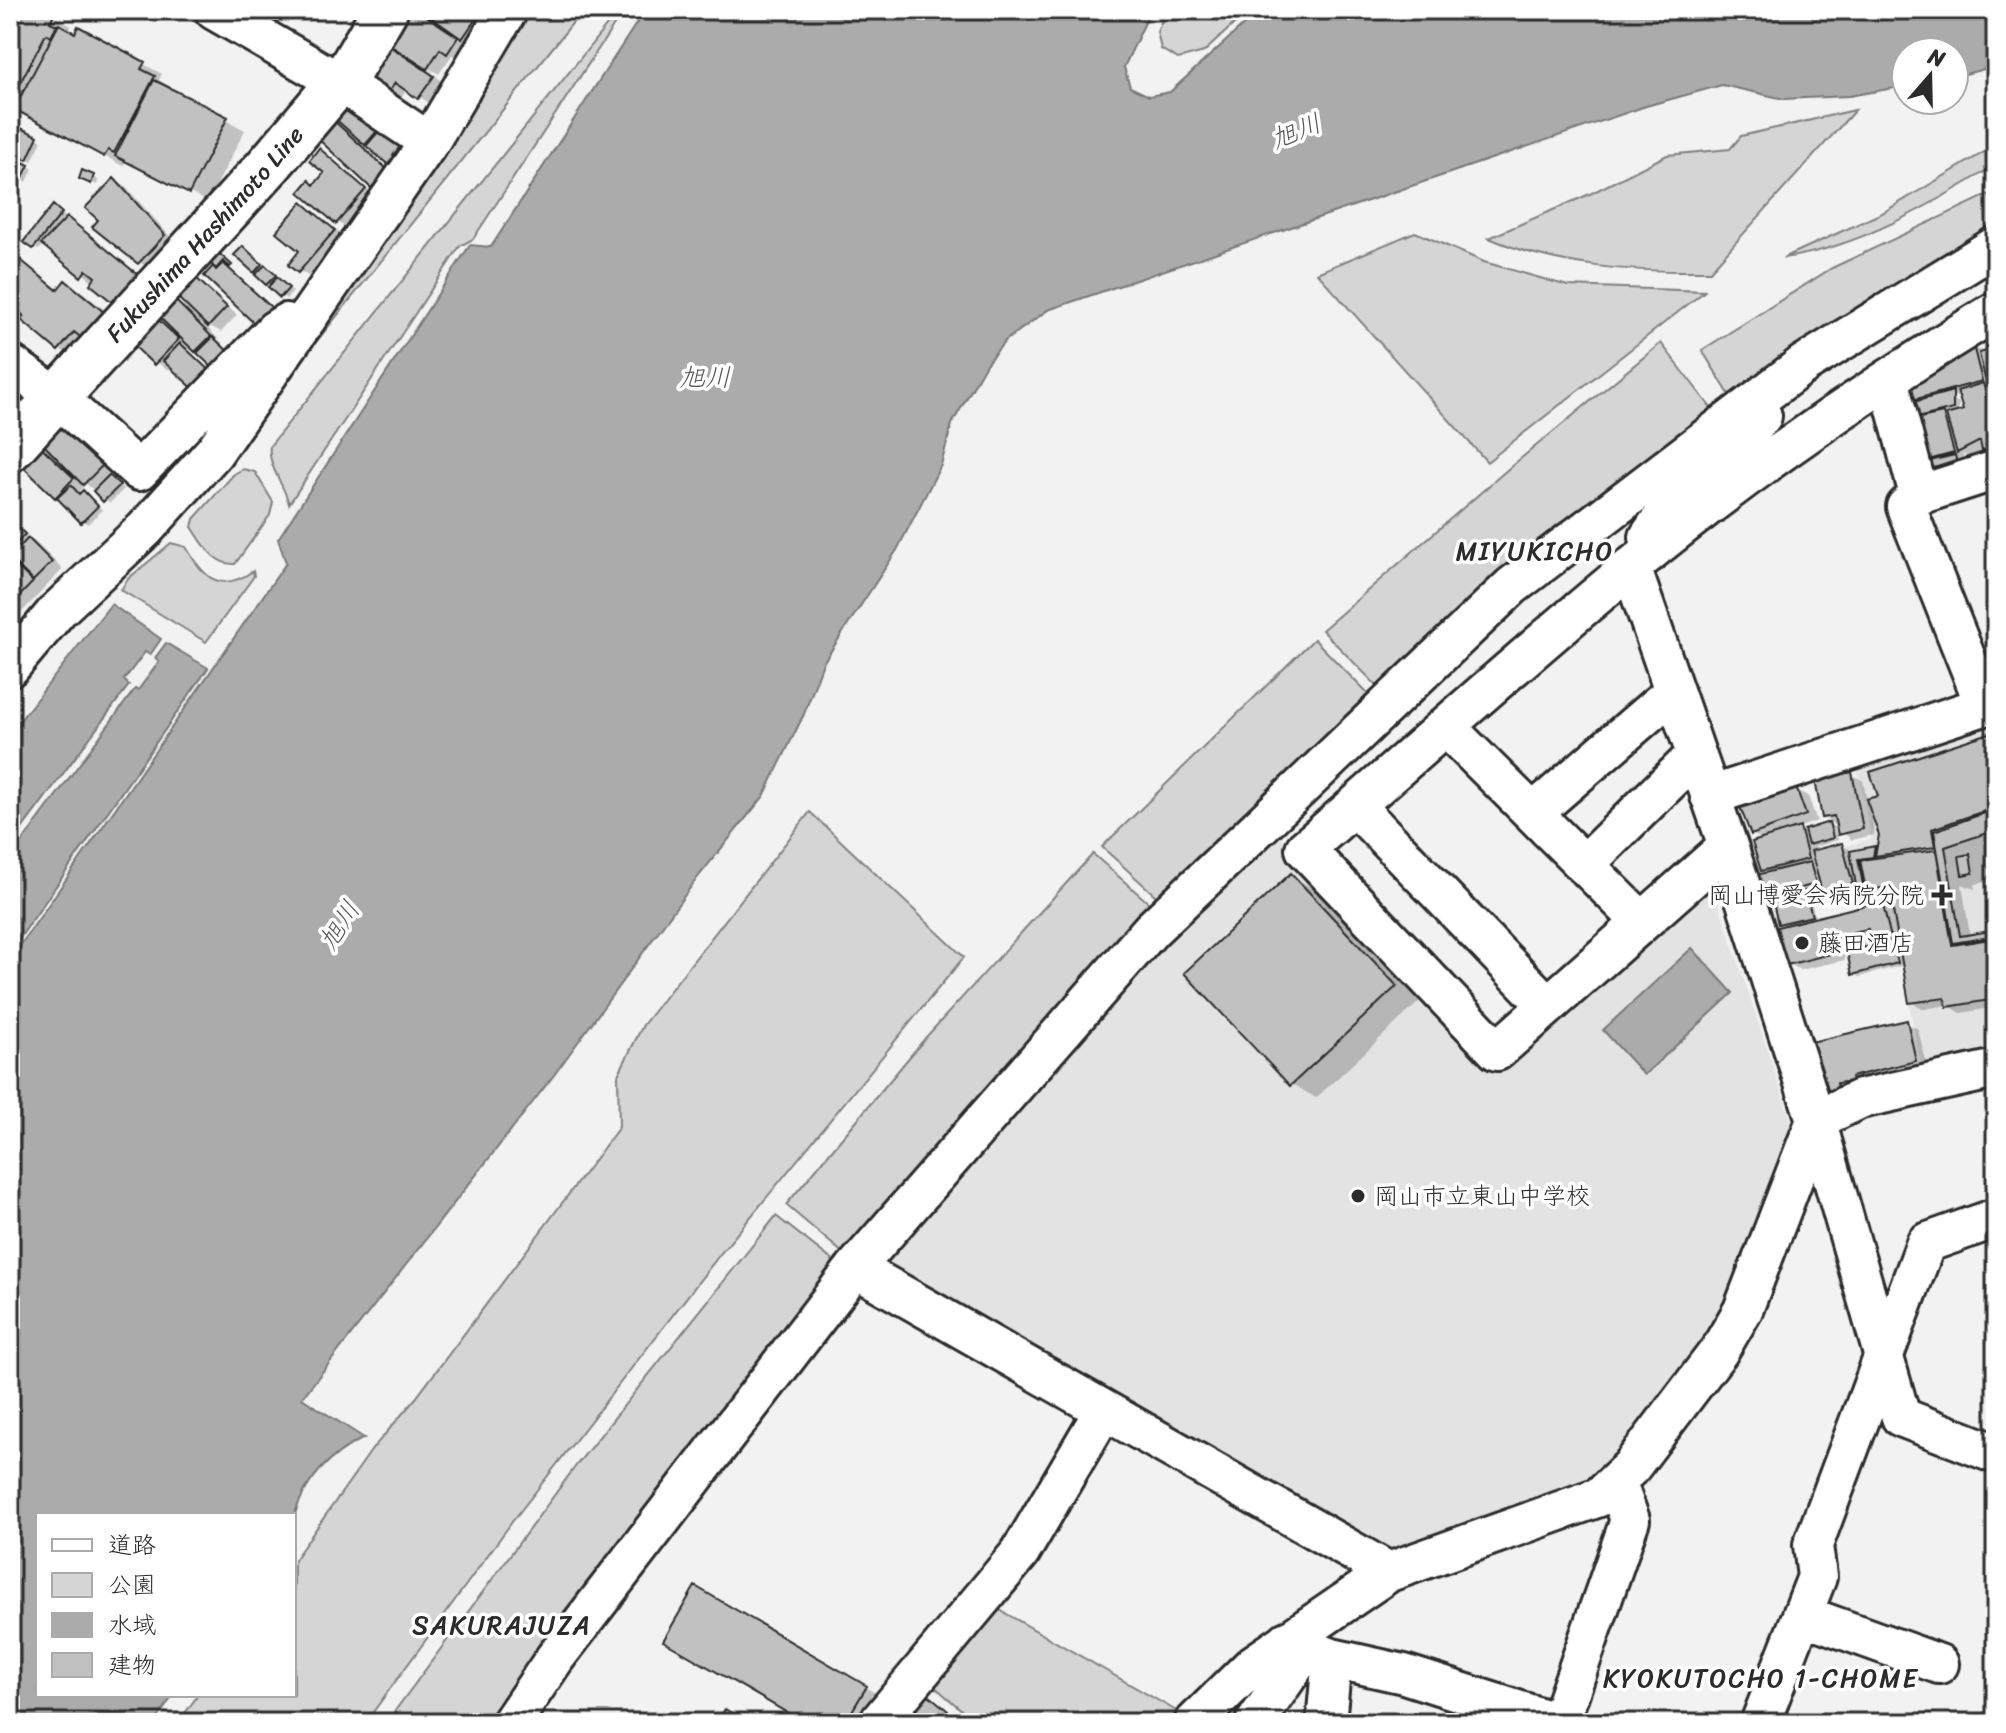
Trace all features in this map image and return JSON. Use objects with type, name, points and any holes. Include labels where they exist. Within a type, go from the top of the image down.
[{"type":"main road","name":"Fukushima Hashimoto Line","points":[[10,449],[268,166],[351,68],[385,10]]},
{"type":"street","points":[[214,10],[429,142]]},
{"type":"street","points":[[10,667],[58,610],[145,529],[214,452],[429,142],[508,10]]},
{"type":"street","points":[[511,1723],[555,1658],[855,1268],[1168,913],[1512,586],[1804,364],[1996,246]]},
{"type":"street","points":[[10,364],[58,398],[139,471],[275,330],[318,304]]},
{"type":"street","points":[[1728,846],[1497,1051],[1305,849],[1631,567],[1888,379],[1996,311]]},
{"type":"street","points":[[1631,567],[1667,508],[1735,450],[1804,364]]},
{"type":"street","points":[[1888,379],[1919,495]]},
{"type":"street","points":[[1710,796],[1990,704],[1906,507],[1919,495],[1996,470]]},
{"type":"street","points":[[1631,567],[1728,846],[1816,1120],[1901,1417],[1996,1454]]},
{"type":"street","points":[[1533,813],[1674,691]]},
{"type":"street","points":[[1446,727],[1642,922]]},
{"type":"street","points":[[1584,865],[1696,755]]},
{"type":"street","points":[[1355,806],[1548,1006]]},
{"type":"street","points":[[1255,1723],[1309,1649],[1389,1572],[1599,1497],[1631,1467],[1727,1338],[1743,1310],[1816,1120],[1860,1099],[1996,1069]]},
{"type":"street","points":[[1760,1723],[1817,1577],[1813,1545],[1926,1243],[1996,1218]]},
{"type":"street","points":[[855,1268],[1389,1572]]},
{"type":"street","points":[[878,1723],[1020,1553],[1104,1410]]},
{"type":"street","points":[[1194,1723],[1253,1665],[1309,1649],[1404,1674],[1469,1709],[1558,1723],[1630,1520],[1616,1481]]},
{"type":"street","points":[[1803,1615],[1939,1664]]},
{"type":"street","points":[[1309,1649],[1326,1723]]},
{"type":"shaded area","name":"岡山博愛会病院分院","points":[[1996,717],[1996,1056],[1922,1071],[1887,893],[1856,898],[1846,846],[1871,839],[1857,766]]},
{"type":"shaded area","name":"岡山市立東山中学校","points":[[1275,830],[1497,1066],[1710,878],[1797,1138],[1743,1280],[1689,1373],[1584,1494],[1422,1537],[1390,1556],[895,1271],[890,1262],[892,1255],[1128,981],[1249,862]]},
{"type":"green space","points":[[523,10],[583,10],[271,398]]},
{"type":"green space","points":[[619,10],[624,10],[473,239],[460,246],[289,504],[273,467],[270,446]]},
{"type":"green space","points":[[1166,10],[1249,10],[1204,52],[1178,59],[1161,49],[1157,32]]},
{"type":"green space","points":[[1855,110],[1710,271],[1626,269],[1570,262],[1489,238],[1592,193],[1667,155],[1730,149],[1741,136]]},
{"type":"green space","points":[[1996,145],[1996,165],[1921,209],[1839,245],[1783,258],[1882,213]]},
{"type":"green space","points":[[1996,191],[1996,231],[1732,399],[1702,350],[1832,268]]},
{"type":"green space","points":[[1415,232],[1484,262],[1568,286],[1705,291],[1487,462],[1317,273]]},
{"type":"green space","points":[[1661,343],[1715,413],[1505,576],[1378,687],[1322,630],[1508,469]]},
{"type":"green space","points":[[243,469],[255,472],[273,502],[270,515],[235,564],[227,563],[209,552],[192,527],[194,519],[234,474]]},
{"type":"green space","points":[[171,543],[186,547],[205,574],[221,582],[241,578],[253,571],[254,576],[206,642],[121,590],[128,579]]},
{"type":"green space","points":[[1314,639],[1368,694],[1158,898],[1102,847]]},
{"type":"green space","points":[[810,812],[964,957],[721,1253],[512,1522],[365,1723],[178,1723],[197,1697],[296,1697],[296,1557],[373,1448],[416,1398],[619,1127],[618,1075],[643,1025]]},
{"type":"green space","points":[[1093,854],[1150,904],[844,1254],[786,1205],[927,1036]]},
{"type":"green space","points":[[776,1216],[837,1264],[485,1723],[386,1723],[578,1463]]},
{"type":"green space","points":[[998,1609],[1180,1713],[1166,1723],[958,1723],[965,1713],[927,1680],[984,1613]]},
{"type":"water","name":"旭川","points":[[645,10],[1151,10],[1124,67],[1130,87],[1149,96],[1170,92],[1260,10],[1996,10],[1996,66],[1970,73],[1970,36],[1890,36],[1890,89],[1849,96],[1784,99],[1722,85],[1646,106],[1048,310],[1005,341],[986,364],[952,424],[941,465],[897,550],[823,663],[804,714],[764,796],[698,877],[554,1075],[302,1398],[364,1438],[340,1452],[320,1470],[304,1492],[295,1513],[36,1513],[36,1697],[172,1697],[155,1723],[10,1723],[10,960],[286,563],[278,539],[470,245],[491,247]]},
{"type":"water","points":[[111,604],[161,639],[150,655],[145,652],[124,680],[129,685],[10,845],[10,733]]},
{"type":"water","points":[[166,643],[208,668],[10,952],[10,858],[135,689],[138,690],[159,662],[155,658]]},
{"type":"water","points":[[1692,948],[1733,993],[1644,1075],[1603,1030]]},
{"type":"building","points":[[10,10],[46,10],[54,14],[50,22],[57,25],[51,37],[46,34],[10,102]]},
{"type":"building","points":[[402,10],[417,10],[458,37],[447,54],[440,49],[427,69],[382,40]]},
{"type":"building","points":[[427,10],[482,10],[462,39],[425,13]]},
{"type":"building","points":[[59,24],[75,33],[78,26],[145,62],[141,69],[155,76],[114,153],[108,150],[104,157],[14,109]]},
{"type":"building","points":[[382,41],[434,76],[418,99],[395,83],[386,96],[357,78]]},
{"type":"building","points":[[154,80],[228,117],[189,194],[115,156]]},
{"type":"building","points":[[346,102],[378,130],[365,145],[333,117]]},
{"type":"building","points":[[332,119],[388,170],[371,188],[316,137]]},
{"type":"building","points":[[10,123],[38,136],[27,160],[10,152]]},
{"type":"building","points":[[380,130],[400,147],[393,155],[399,160],[392,168],[366,146]]},
{"type":"building","points":[[319,148],[366,189],[336,224],[299,192],[309,180],[314,185],[324,173],[309,161]]},
{"type":"building","points":[[23,162],[29,165],[21,181],[15,178]]},
{"type":"building","points":[[82,170],[94,175],[91,184],[79,179]]},
{"type":"building","points":[[114,178],[165,235],[138,264],[92,227],[98,220],[85,208]]},
{"type":"building","points":[[302,202],[335,230],[298,273],[288,265],[299,251],[276,232]]},
{"type":"building","points":[[53,205],[62,213],[33,249],[23,242]]},
{"type":"building","points":[[67,217],[137,274],[138,279],[117,306],[90,284],[95,277],[86,270],[81,277],[41,244]]},
{"type":"building","points":[[243,246],[262,264],[254,273],[234,255]]},
{"type":"building","points":[[213,248],[232,265],[230,267],[223,261],[216,269],[204,257]]},
{"type":"building","points":[[10,251],[57,290],[65,280],[111,318],[85,341],[74,332],[58,351],[20,319],[24,316],[10,305]]},
{"type":"building","points":[[223,263],[272,308],[256,325],[204,276],[213,266],[216,270]]},
{"type":"building","points":[[265,265],[276,275],[266,285],[255,275]]},
{"type":"building","points":[[192,274],[227,307],[208,327],[173,293]]},
{"type":"building","points":[[277,277],[289,288],[280,298],[268,287]]},
{"type":"building","points":[[170,295],[211,336],[195,352],[154,312]]},
{"type":"building","points":[[152,314],[179,339],[154,365],[128,340]]},
{"type":"building","points":[[213,337],[232,355],[216,371],[197,353]]},
{"type":"building","points":[[180,343],[214,375],[197,392],[163,361]]},
{"type":"building","points":[[1973,345],[1982,381],[1909,401],[1914,382]]},
{"type":"building","points":[[1990,350],[1996,375],[1985,378],[1979,353]]},
{"type":"building","points":[[1983,383],[1996,431],[1996,447],[1982,451],[1980,441],[1957,453],[1946,415],[1963,410],[1957,391]]},
{"type":"building","points":[[1953,391],[1953,409],[1913,419],[1910,403]]},
{"type":"building","points":[[1943,413],[1954,453],[1921,462],[1911,420]]},
{"type":"building","points":[[55,418],[102,466],[83,485],[36,437]]},
{"type":"building","points":[[35,441],[74,478],[55,498],[16,460]]},
{"type":"building","points":[[1955,455],[1959,474],[1924,473],[1921,463]]},
{"type":"building","points":[[109,475],[120,485],[103,502],[93,491]]},
{"type":"building","points":[[71,485],[79,494],[83,490],[98,506],[81,523],[57,498]]},
{"type":"building","points":[[10,520],[25,534],[16,544],[20,547],[28,538],[52,562],[33,581],[10,558]]},
{"type":"building","points":[[10,560],[33,582],[10,606]]},
{"type":"building","points":[[1996,731],[1996,807],[1932,829],[1935,847],[1875,856],[1879,835],[1866,799],[1878,796],[1870,772]]},
{"type":"building","points":[[1852,772],[1863,829],[1838,835],[1834,816],[1822,818],[1815,780]]},
{"type":"building","points":[[1796,787],[1806,815],[1751,835],[1740,807]]},
{"type":"building","points":[[1996,809],[1996,830],[1945,847],[1960,936],[1996,930],[1996,936],[1953,943],[1934,831]]},
{"type":"building","points":[[1829,822],[1833,838],[1808,845],[1804,830]]},
{"type":"building","points":[[1800,827],[1808,859],[1761,871],[1752,842]]},
{"type":"building","points":[[1842,843],[1853,884],[1822,892],[1811,851]]},
{"type":"building","points":[[1875,846],[1873,857],[1858,859],[1864,890],[1857,891],[1850,851]]},
{"type":"building","points":[[1936,850],[1952,945],[1996,938],[1996,999],[1947,1007],[1945,998],[1909,1003],[1889,887],[1866,890],[1860,860]]},
{"type":"building","points":[[1970,854],[1973,873],[1962,875],[1959,856]]},
{"type":"building","points":[[1810,862],[1816,884],[1762,898],[1756,875]]},
{"type":"building","points":[[1291,873],[1397,986],[1290,1086],[1184,973]]},
{"type":"building","points":[[1805,891],[1812,916],[1778,924],[1772,899]]},
{"type":"building","points":[[1882,901],[1891,938],[1871,943],[1868,929],[1853,932],[1854,941],[1833,947],[1834,953],[1787,965],[1777,927]]},
{"type":"building","points":[[1892,940],[1898,963],[1852,975],[1847,952]]},
{"type":"building","points":[[1907,1020],[1916,1061],[1851,1077],[1852,1081],[1837,1083],[1838,1090],[1824,1097],[1811,1042]]},
{"type":"building","points":[[695,1586],[867,1686],[845,1723],[805,1723],[663,1641]]},
{"type":"building","points":[[924,1691],[953,1715],[946,1723],[906,1723],[901,1718]]},
{"type":"building","points":[[725,1709],[749,1723],[716,1723]]},
{"type":"place","name":"岡山博愛会病院分院","points":[[1942,895]]},
{"type":"place","name":"藤田酒店","points":[[1802,943]]},
{"type":"place","name":"岡山市立東山中学校","points":[[1358,1196]]},
{"type":"district","name":"MIYUKICHO","points":[[1535,551]]},
{"type":"district","name":"SAKURAJUZA","points":[[502,1625]]},
{"type":"district","name":"KYOKUTOCHO 1-CHOME","points":[[1761,1678]]}]
